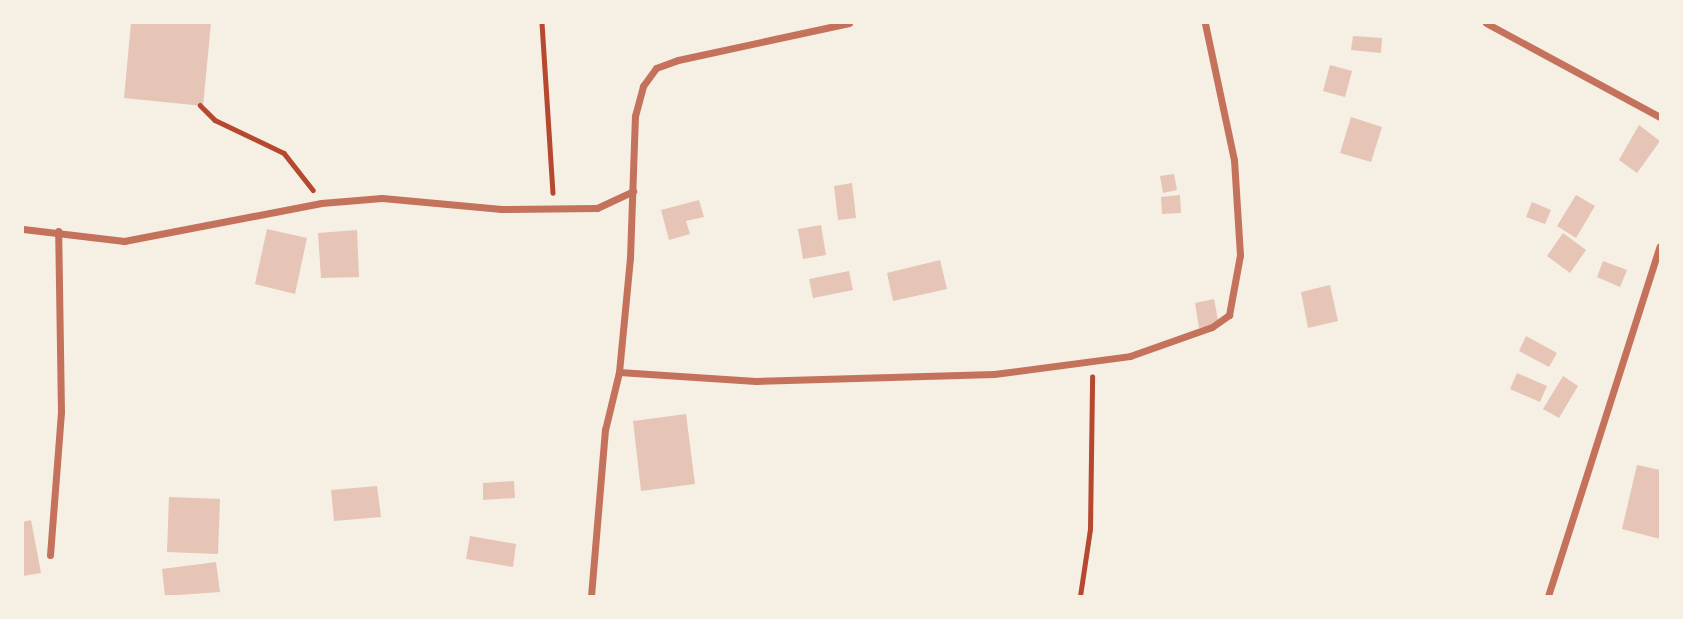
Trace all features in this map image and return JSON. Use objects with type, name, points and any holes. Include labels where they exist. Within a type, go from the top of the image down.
[{"type":"street","points":[[592,596],[605,430],[619,372],[633,191],[635,116],[656,68],[849,23]]},
{"type":"street","points":[[619,372],[880,381],[1093,360],[1170,346],[1230,315],[1240,255],[1234,160],[1205,23]]},
{"type":"street","points":[[1486,23],[1660,117]]},
{"type":"street","points":[[23,229],[58,231],[124,241],[321,202],[382,198],[597,208],[633,191]]},
{"type":"street","points":[[50,555],[61,412],[58,231]]},
{"type":"street","points":[[1548,596],[1660,246]]},
{"type":"path","points":[[542,23],[554,208]]},
{"type":"path","points":[[200,105],[215,120],[284,153],[321,202]]},
{"type":"path","points":[[1080,596],[1090,529],[1093,360]]},
{"type":"building","points":[[131,23],[211,23],[203,106],[124,98]]},
{"type":"building","points":[[1353,36],[1382,38],[1381,53],[1351,50]]},
{"type":"building","points":[[1330,65],[1352,71],[1345,97],[1323,91]]},
{"type":"building","points":[[1351,117],[1382,127],[1371,162],[1340,153]]},
{"type":"building","points":[[1639,125],[1660,141],[1637,173],[1619,160]]},
{"type":"building","points":[[1174,174],[1177,190],[1163,193],[1160,176]]},
{"type":"building","points":[[852,183],[856,218],[838,220],[834,186]]},
{"type":"building","points":[[1180,195],[1181,213],[1162,214],[1161,197]]},
{"type":"building","points":[[1576,195],[1595,206],[1576,238],[1557,226]]},
{"type":"building","points":[[699,200],[704,217],[686,221],[690,234],[669,240],[661,210]]},
{"type":"building","points":[[1532,202],[1551,210],[1545,224],[1526,217]]},
{"type":"building","points":[[821,225],[826,255],[803,259],[798,229]]},
{"type":"building","points":[[267,229],[307,238],[295,294],[255,284]]},
{"type":"building","points":[[357,230],[359,277],[321,278],[318,233]]},
{"type":"building","points":[[1563,233],[1586,250],[1570,273],[1547,256]]},
{"type":"building","points":[[940,260],[947,289],[893,301],[887,273]]},
{"type":"building","points":[[1603,261],[1627,270],[1620,287],[1597,277]]},
{"type":"building","points":[[849,271],[853,290],[813,298],[809,279]]},
{"type":"building","points":[[1330,285],[1338,321],[1308,328],[1301,292]]},
{"type":"building","points":[[1214,299],[1219,325],[1199,328],[1195,303]]},
{"type":"building","points":[[1526,336],[1557,353],[1549,367],[1519,351]]},
{"type":"building","points":[[1517,373],[1547,386],[1540,402],[1510,389]]},
{"type":"building","points":[[1563,376],[1578,386],[1559,418],[1543,409]]},
{"type":"building","points":[[686,414],[695,484],[641,491],[633,421]]},
{"type":"building","points":[[1637,465],[1660,470],[1660,539],[1622,529]]},
{"type":"building","points":[[514,481],[515,498],[483,500],[483,483]]},
{"type":"building","points":[[377,486],[381,517],[334,521],[331,490]]},
{"type":"building","points":[[169,497],[220,499],[218,554],[167,552]]},
{"type":"building","points":[[31,520],[41,573],[23,576],[23,522]]},
{"type":"building","points":[[470,536],[516,544],[513,567],[466,559]]},
{"type":"building","points":[[216,562],[220,592],[165,596],[162,569]]}]
